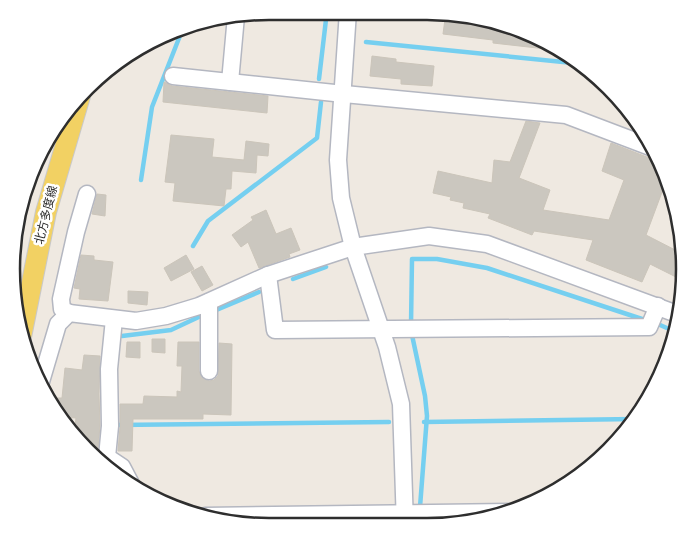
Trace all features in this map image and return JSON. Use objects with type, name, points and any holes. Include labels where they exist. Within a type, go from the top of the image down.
[{"type":"main road","name":"北方多度線","points":[[25,315],[46,212],[75,112]]},
{"type":"street","points":[[348,20],[338,160],[341,198],[353,247],[381,330],[402,404],[405,518]]},
{"type":"street","points":[[230,82],[235,22]]},
{"type":"street","points":[[173,76],[566,115],[642,144]]},
{"type":"street","points":[[87,194],[76,232],[61,299],[62,309],[70,313],[136,321],[166,316],[199,306],[268,276],[353,247],[429,236],[486,244],[672,312]]},
{"type":"street","points":[[268,276],[275,330],[650,326],[658,306]]},
{"type":"street","points":[[209,302],[209,371]]},
{"type":"street","points":[[43,373],[58,324],[70,313]]},
{"type":"street","points":[[114,319],[108,369],[110,426],[107,457],[122,467],[125,472]]},
{"type":"street","points":[[420,518],[465,515]]},
{"type":"street","points":[[247,517],[338,518]]},
{"type":"building","points":[[445,21],[460,22],[507,33],[543,49],[493,43],[493,40],[443,34]]},
{"type":"building","points":[[372,56],[396,59],[396,62],[434,66],[432,86],[401,84],[401,79],[370,76]]},
{"type":"building","points":[[164,82],[172,86],[268,96],[267,113],[163,102]]},
{"type":"building","points":[[526,121],[540,123],[519,178],[550,190],[543,210],[609,220],[624,180],[602,171],[611,143],[650,158],[663,189],[646,235],[675,250],[676,277],[650,264],[642,282],[586,260],[593,240],[534,231],[532,235],[488,218],[490,214],[463,208],[464,203],[450,200],[451,197],[433,193],[438,171],[492,183],[494,160],[510,162]]},
{"type":"building","points":[[171,135],[214,139],[212,157],[244,160],[246,141],[269,144],[268,156],[257,155],[256,173],[232,171],[231,189],[226,189],[224,206],[173,201],[175,183],[165,182]]},
{"type":"building","points":[[97,194],[106,195],[105,216],[92,214]]},
{"type":"building","points":[[266,210],[276,234],[291,228],[300,250],[289,254],[290,257],[259,268],[248,242],[241,247],[232,235],[253,220],[251,217]]},
{"type":"building","points":[[81,255],[94,256],[94,260],[113,262],[108,301],[79,299],[80,289],[74,288]]},
{"type":"building","points":[[186,255],[194,269],[171,281],[164,268]]},
{"type":"building","points":[[202,266],[213,285],[202,291],[191,272]]},
{"type":"building","points":[[128,291],[148,292],[147,305],[128,303]]},
{"type":"building","points":[[152,339],[165,339],[165,353],[152,352]]},
{"type":"building","points":[[127,342],[140,342],[140,358],[126,357]]},
{"type":"building","points":[[178,342],[199,342],[199,371],[201,376],[209,381],[214,380],[218,376],[219,343],[232,344],[231,415],[203,414],[203,419],[133,419],[132,451],[118,451],[120,404],[143,404],[144,396],[177,397],[177,391],[181,392],[182,366],[177,366]]},
{"type":"building","points":[[84,355],[100,356],[100,426],[98,448],[75,425],[76,418],[69,417],[56,398],[62,398],[65,368],[82,370]]},
{"type":"waterway","points":[[319,79],[326,20]]},
{"type":"waterway","points":[[141,180],[152,107],[180,37]]},
{"type":"waterway","points":[[366,42],[565,62]]},
{"type":"waterway","points":[[193,246],[208,221],[317,138],[321,102]]},
{"type":"waterway","points":[[411,325],[412,259],[437,259],[487,268],[645,320]]},
{"type":"waterway","points":[[293,279],[326,267]]},
{"type":"waterway","points":[[214,311],[259,292]]},
{"type":"waterway","points":[[122,336],[171,330],[203,315]]},
{"type":"waterway","points":[[660,325],[669,329]]},
{"type":"waterway","points":[[412,335],[425,396],[427,416],[420,507]]},
{"type":"waterway","points":[[424,422],[626,419]]},
{"type":"waterway","points":[[116,425],[389,422]]}]
